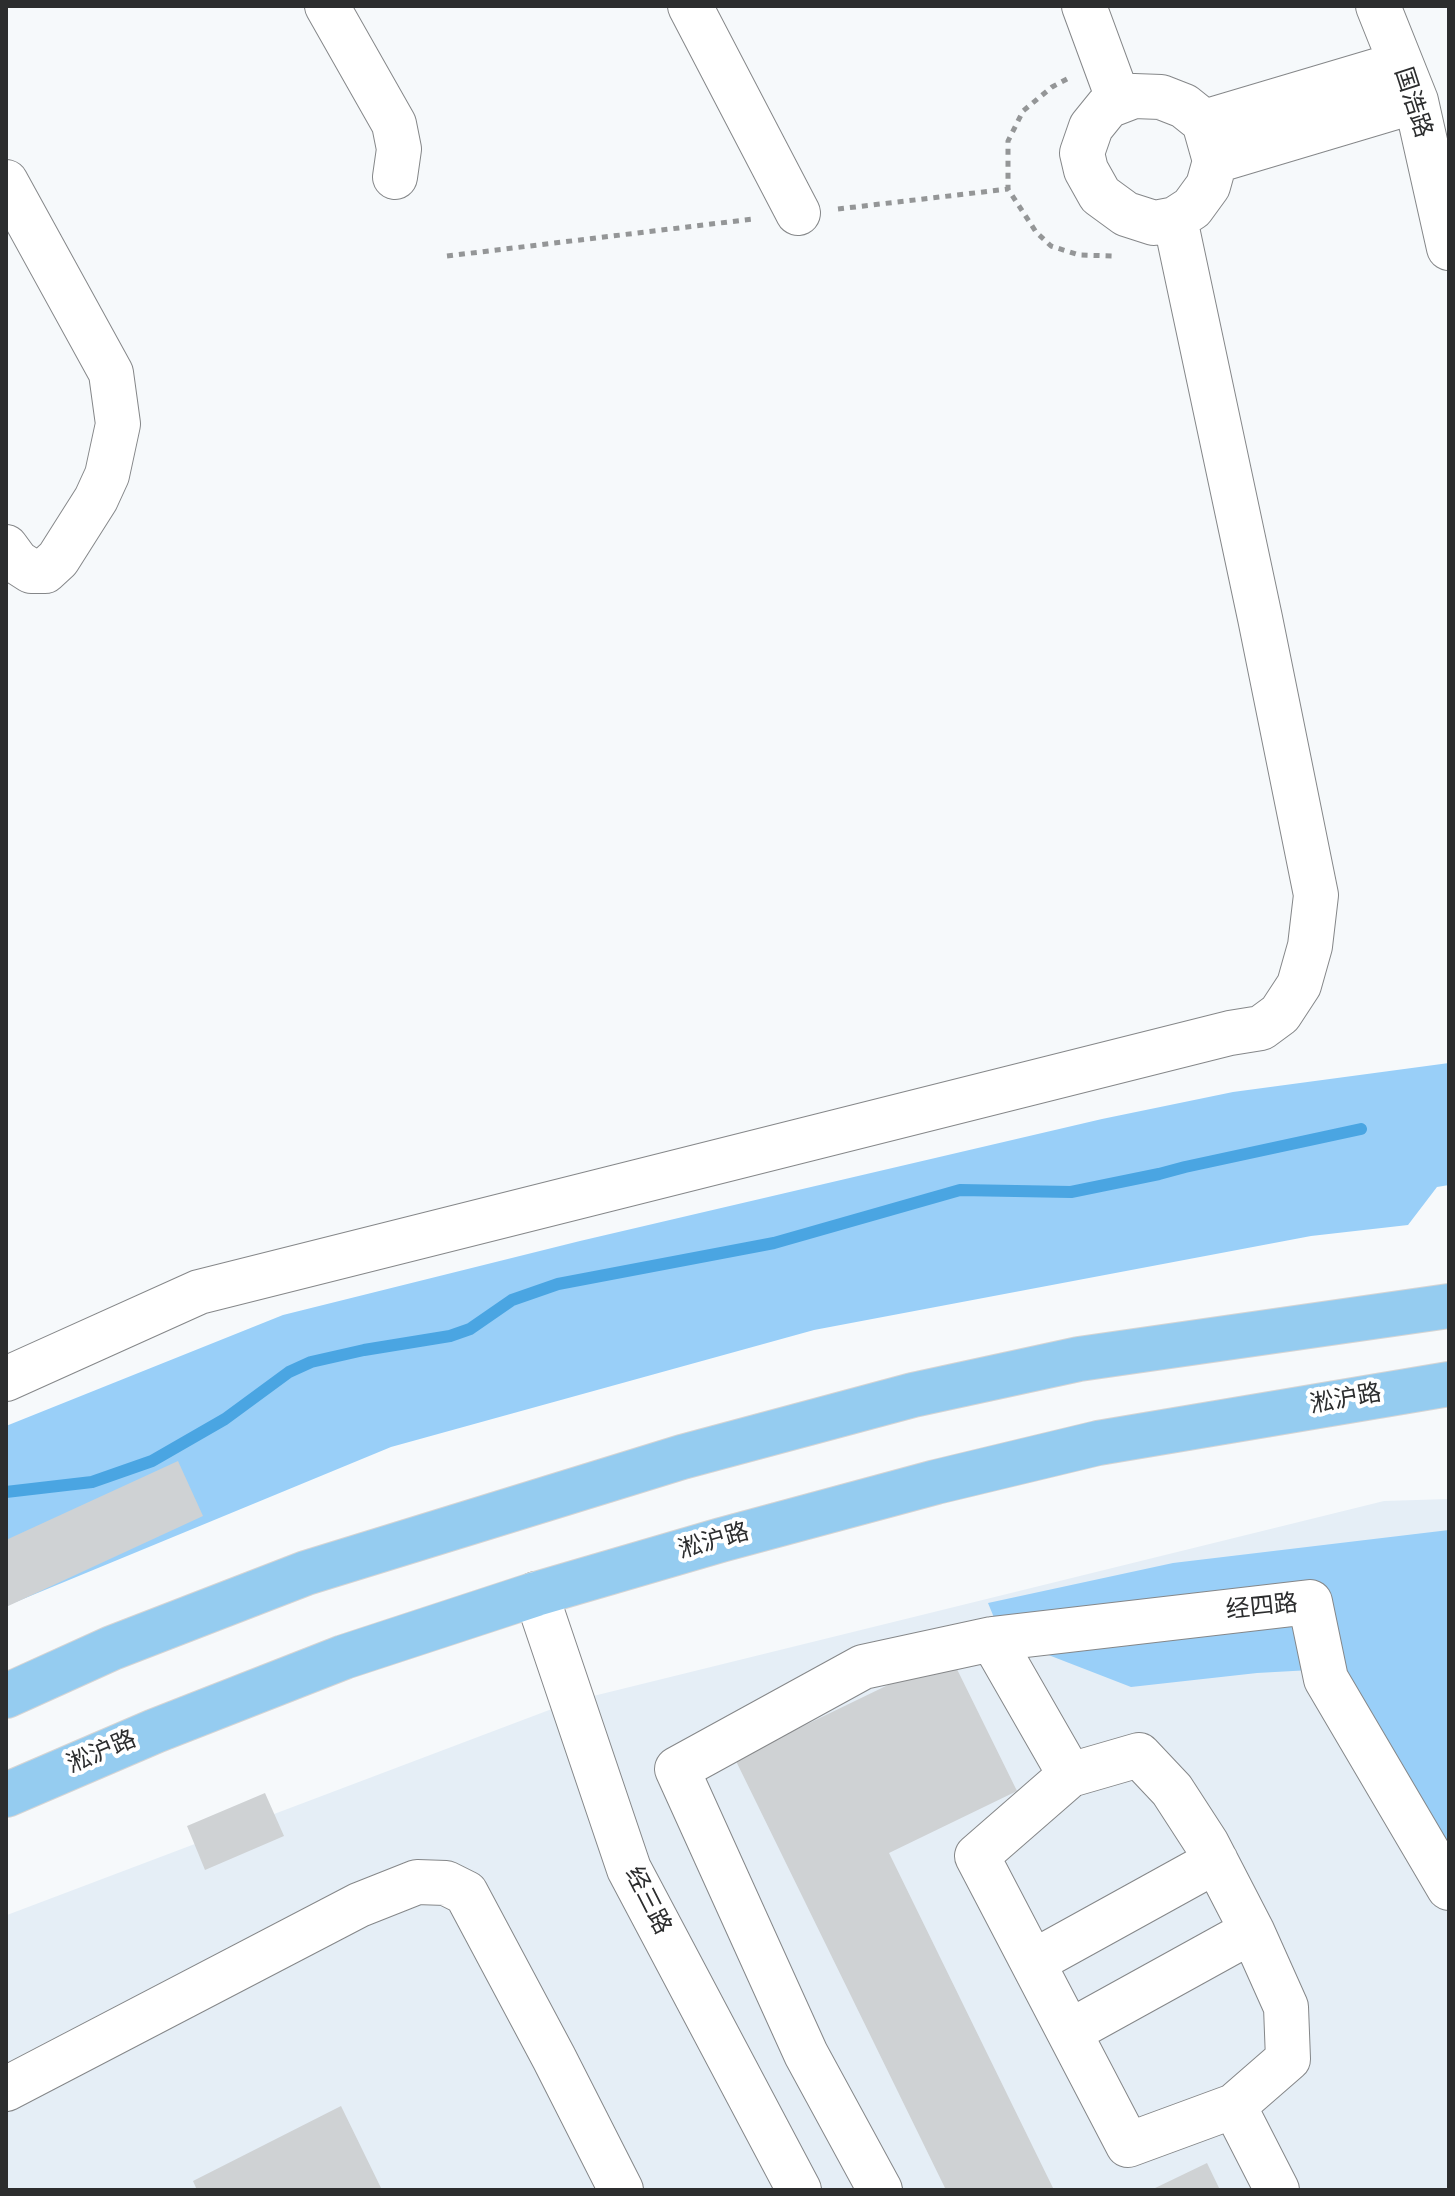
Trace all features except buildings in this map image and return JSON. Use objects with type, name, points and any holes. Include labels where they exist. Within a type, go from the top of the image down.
[{"type":"main road","points":[[6,1696],[112,1648],[306,1573],[698,1453],[913,1395],[1079,1359],[1449,1306]]},
{"type":"main road","name":"淞沪路","points":[[6,1795],[155,1731],[344,1657],[536,1594],[721,1540],[936,1482],[1098,1443],[1449,1384]]},
{"type":"street","points":[[327,6],[394,124],[399,149],[395,177]]},
{"type":"street","points":[[690,6],[798,213]]},
{"type":"street","points":[[1084,6],[1119,101]]},
{"type":"street","name":"国浩路","points":[[1378,6],[1407,82],[1449,248]]},
{"type":"street","points":[[1209,142],[1407,82]]},
{"type":"street","points":[[1134,96],[1161,97],[1184,106],[1209,142],[1208,186],[1192,208],[1175,219],[1154,223],[1126,214],[1100,195],[1086,170],[1082,153],[1091,127],[1108,106],[1134,96]]},
{"type":"street","points":[[6,182],[111,373],[118,424],[107,475],[96,499],[58,559],[45,571],[31,571],[17,562],[6,547]]},
{"type":"street","points":[[6,1379],[199,1292],[1261,1028],[1280,1014],[1299,985],[1310,946],[1316,895],[1175,219]]},
{"type":"street","name":"经三路","points":[[536,1594],[629,1869],[799,2190]]},
{"type":"street","name":"经四路","points":[[992,1639],[1310,1602],[1326,1679],[1449,1888]]},
{"type":"street","points":[[880,2190],[806,2054],[677,1769],[863,1667],[992,1639],[1070,1775]]},
{"type":"street","points":[[1139,1755],[1172,1790],[1216,1861],[1286,2007],[1288,2059],[1234,2106],[1128,2145],[977,1856],[1070,1775],[1139,1755]]},
{"type":"street","points":[[1033,1962],[1216,1861]]},
{"type":"street","points":[[6,2089],[359,1905],[417,1882],[446,1883],[466,1893],[621,2190]]},
{"type":"street","points":[[1069,2032],[1252,1931]]},
{"type":"street","points":[[1234,2106],[1277,2190]]},
{"type":"path","points":[[447,256],[1008,189]]},
{"type":"shaded area","points":[[1449,1063],[1449,1185],[1437,1187],[1408,1225],[1311,1236],[814,1330],[391,1447],[6,1606],[6,1426],[283,1315],[580,1241],[1102,1119],[1233,1092]]},
{"type":"shaded area","points":[[1449,1499],[1449,2190],[6,2190],[7,1915],[573,1701],[1384,1501]]},
{"type":"shaded area","points":[[1449,1530],[1449,1858],[1329,1669],[1257,1673],[1131,1687],[1002,1637],[988,1603],[1173,1563]]},
{"type":"waterway","points":[[6,1492],[92,1482],[152,1461],[225,1419],[289,1372],[311,1362],[450,1336],[470,1329],[512,1300],[558,1284],[774,1243],[960,1190],[1071,1192],[1361,1129]]}]
